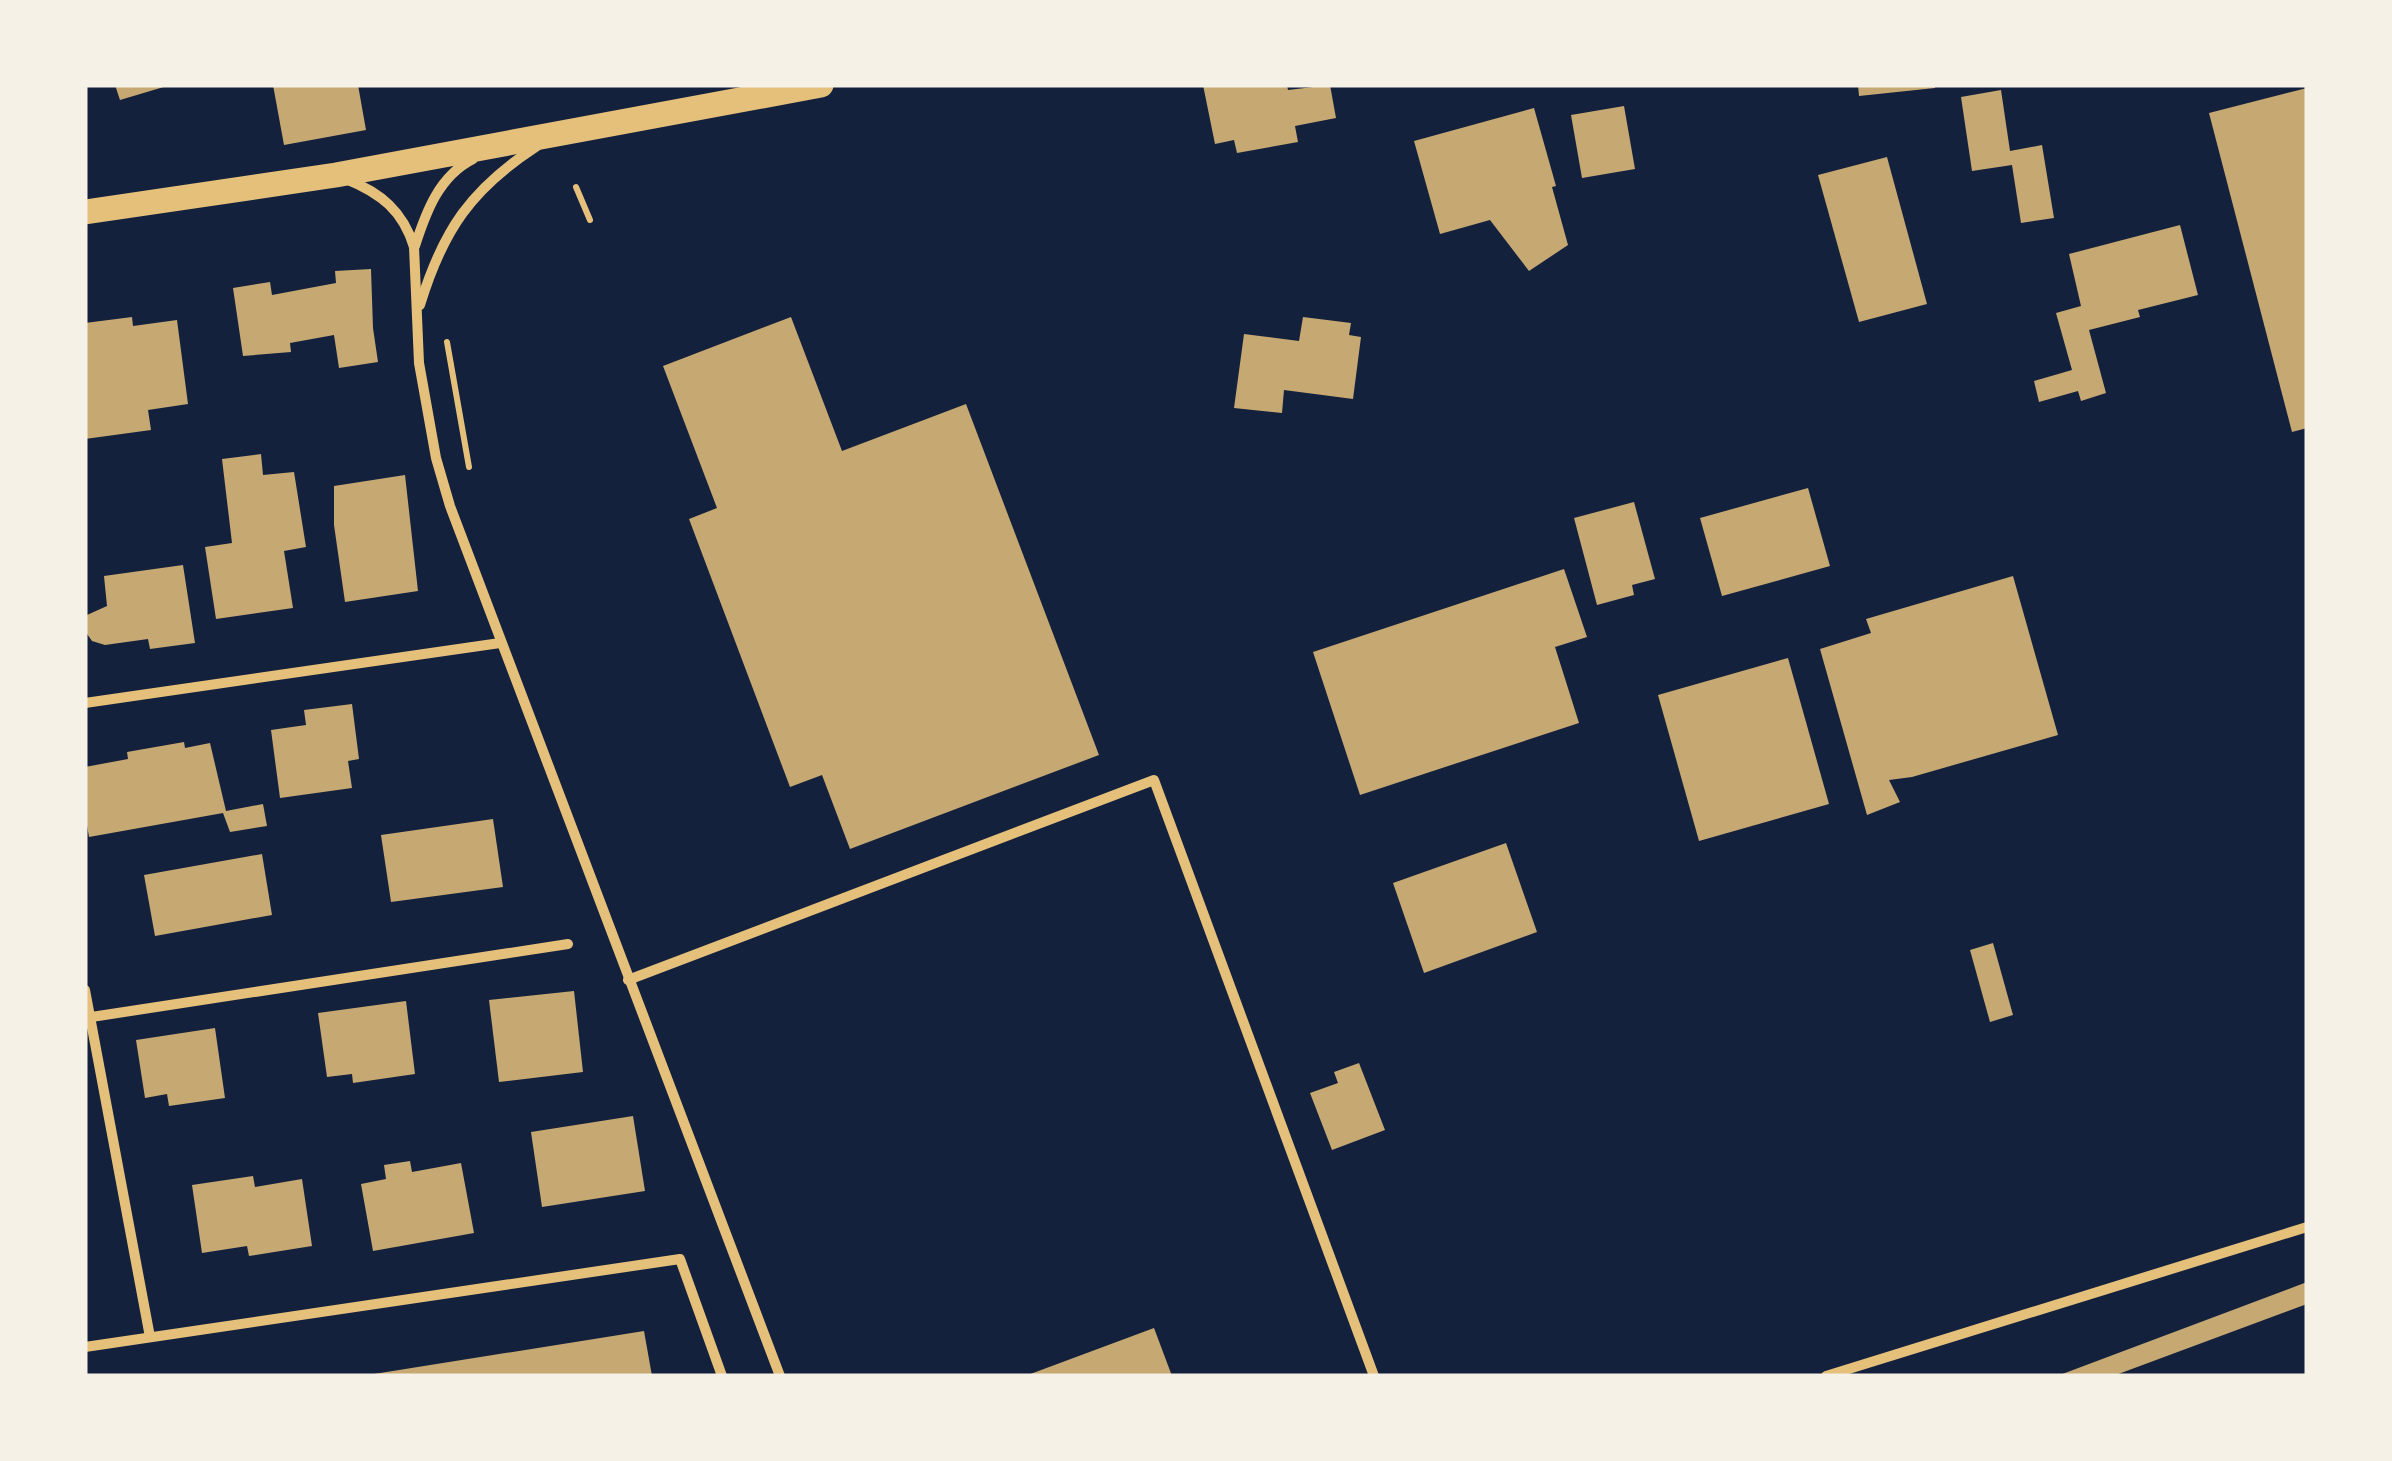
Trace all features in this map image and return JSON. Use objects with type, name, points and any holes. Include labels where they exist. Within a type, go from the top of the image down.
[{"type":"main road","points":[[85,212],[336,176],[821,85]]},
{"type":"street","points":[[418,310],[438,253],[457,218],[488,184],[554,134]]},
{"type":"street","points":[[414,247],[425,215],[450,175],[501,144]]},
{"type":"street","points":[[336,176],[364,186],[387,201],[409,230],[414,247],[420,363],[436,458],[500,643],[780,1376]]},
{"type":"street","points":[[85,703],[500,643]]},
{"type":"street","points":[[628,980],[1154,780],[1374,1376]]},
{"type":"street","points":[[88,1017],[568,944]]},
{"type":"street","points":[[85,990],[150,1337]]},
{"type":"street","points":[[1826,1376],[2307,1227]]},
{"type":"street","points":[[85,1348],[680,1259],[722,1376]]},
{"type":"path","points":[[576,187],[590,220]]},
{"type":"path","points":[[446,338],[469,467]]},
{"type":"building","points":[[115,85],[167,85],[167,86],[120,100]]},
{"type":"building","points":[[273,85],[358,85],[366,130],[284,145]]},
{"type":"building","points":[[1203,85],[1287,85],[1288,90],[1330,85],[1336,118],[1295,126],[1298,142],[1237,153],[1234,140],[1215,144]]},
{"type":"building","points":[[1858,85],[1935,85],[1935,88],[1859,96]]},
{"type":"building","points":[[2307,88],[2307,428],[2292,432],[2209,113]]},
{"type":"building","points":[[2001,90],[2010,151],[2042,145],[2054,218],[2021,223],[2012,165],[1972,171],[1961,97]]},
{"type":"building","points":[[1624,106],[1635,169],[1582,178],[1571,115]]},
{"type":"building","points":[[1534,108],[1568,245],[1529,271],[1490,220],[1440,234],[1414,141]]},
{"type":"building","points":[[1887,157],[1927,304],[1859,322],[1818,175]]},
{"type":"building","points":[[2180,225],[2198,295],[2138,310],[2140,317],[2089,330],[2106,393],[2081,401],[2078,391],[2039,402],[2034,381],[2072,370],[2056,313],[2081,306],[2069,254]]},
{"type":"building","points":[[371,269],[378,362],[339,368],[334,335],[290,343],[291,352],[243,356],[233,288],[270,282],[272,295],[336,283],[335,271]]},
{"type":"building","points":[[132,317],[133,326],[177,320],[188,404],[148,410],[151,430],[85,439],[85,323]]},
{"type":"building","points":[[791,317],[842,451],[966,404],[1099,755],[850,849],[822,775],[790,787],[689,519],[717,508],[663,366]]},
{"type":"building","points":[[1303,317],[1351,323],[1349,335],[1361,337],[1353,399],[1284,390],[1282,413],[1234,408],[1244,334],[1299,341]]},
{"type":"building","points":[[261,454],[263,475],[294,472],[306,547],[284,551],[293,608],[216,619],[205,547],[232,543],[222,459]]},
{"type":"building","points":[[405,475],[418,591],[345,602],[334,525],[334,486]]},
{"type":"building","points":[[1808,488],[1830,566],[1722,596],[1700,518]]},
{"type":"building","points":[[1634,502],[1655,579],[1632,585],[1634,595],[1597,605],[1574,518]]},
{"type":"building","points":[[183,565],[195,643],[150,649],[148,639],[105,645],[92,641],[85,631],[85,621],[87,615],[107,606],[104,576]]},
{"type":"building","points":[[1564,569],[1587,637],[1555,647],[1579,723],[1360,795],[1313,652]]},
{"type":"building","points":[[2013,576],[2058,735],[1912,777],[1889,780],[1900,802],[1867,815],[1820,649],[1871,633],[1866,619]]},
{"type":"building","points":[[1788,658],[1829,804],[1699,841],[1658,695]]},
{"type":"building","points":[[352,704],[359,759],[348,761],[352,788],[280,798],[271,730],[306,725],[304,710]]},
{"type":"building","points":[[184,742],[185,748],[210,743],[226,811],[263,804],[267,826],[230,832],[223,813],[89,837],[85,767],[128,759],[127,752]]},
{"type":"building","points":[[493,819],[503,887],[391,902],[381,835]]},
{"type":"building","points":[[1506,843],[1537,932],[1424,973],[1393,883]]},
{"type":"building","points":[[262,854],[272,915],[155,936],[144,875]]},
{"type":"building","points":[[1993,943],[2013,1015],[1990,1022],[1970,950]]},
{"type":"building","points":[[574,991],[583,1072],[499,1082],[489,1000]]},
{"type":"building","points":[[406,1001],[415,1074],[353,1083],[352,1074],[327,1077],[318,1013]]},
{"type":"building","points":[[215,1028],[225,1098],[169,1106],[167,1094],[145,1098],[136,1040]]},
{"type":"building","points":[[1359,1063],[1385,1130],[1332,1150],[1310,1093],[1338,1083],[1334,1072]]},
{"type":"building","points":[[633,1116],[645,1191],[542,1207],[531,1132]]},
{"type":"building","points":[[410,1161],[412,1172],[461,1163],[474,1233],[373,1251],[361,1184],[386,1179],[384,1165]]},
{"type":"building","points":[[253,1176],[255,1187],[302,1179],[312,1246],[249,1256],[247,1246],[202,1253],[192,1185]]},
{"type":"building","points":[[2307,1282],[2307,1304],[2113,1376],[2057,1376]]},
{"type":"building","points":[[1154,1328],[1172,1376],[1025,1376]]},
{"type":"building","points":[[644,1331],[652,1376],[374,1376],[374,1374]]}]
